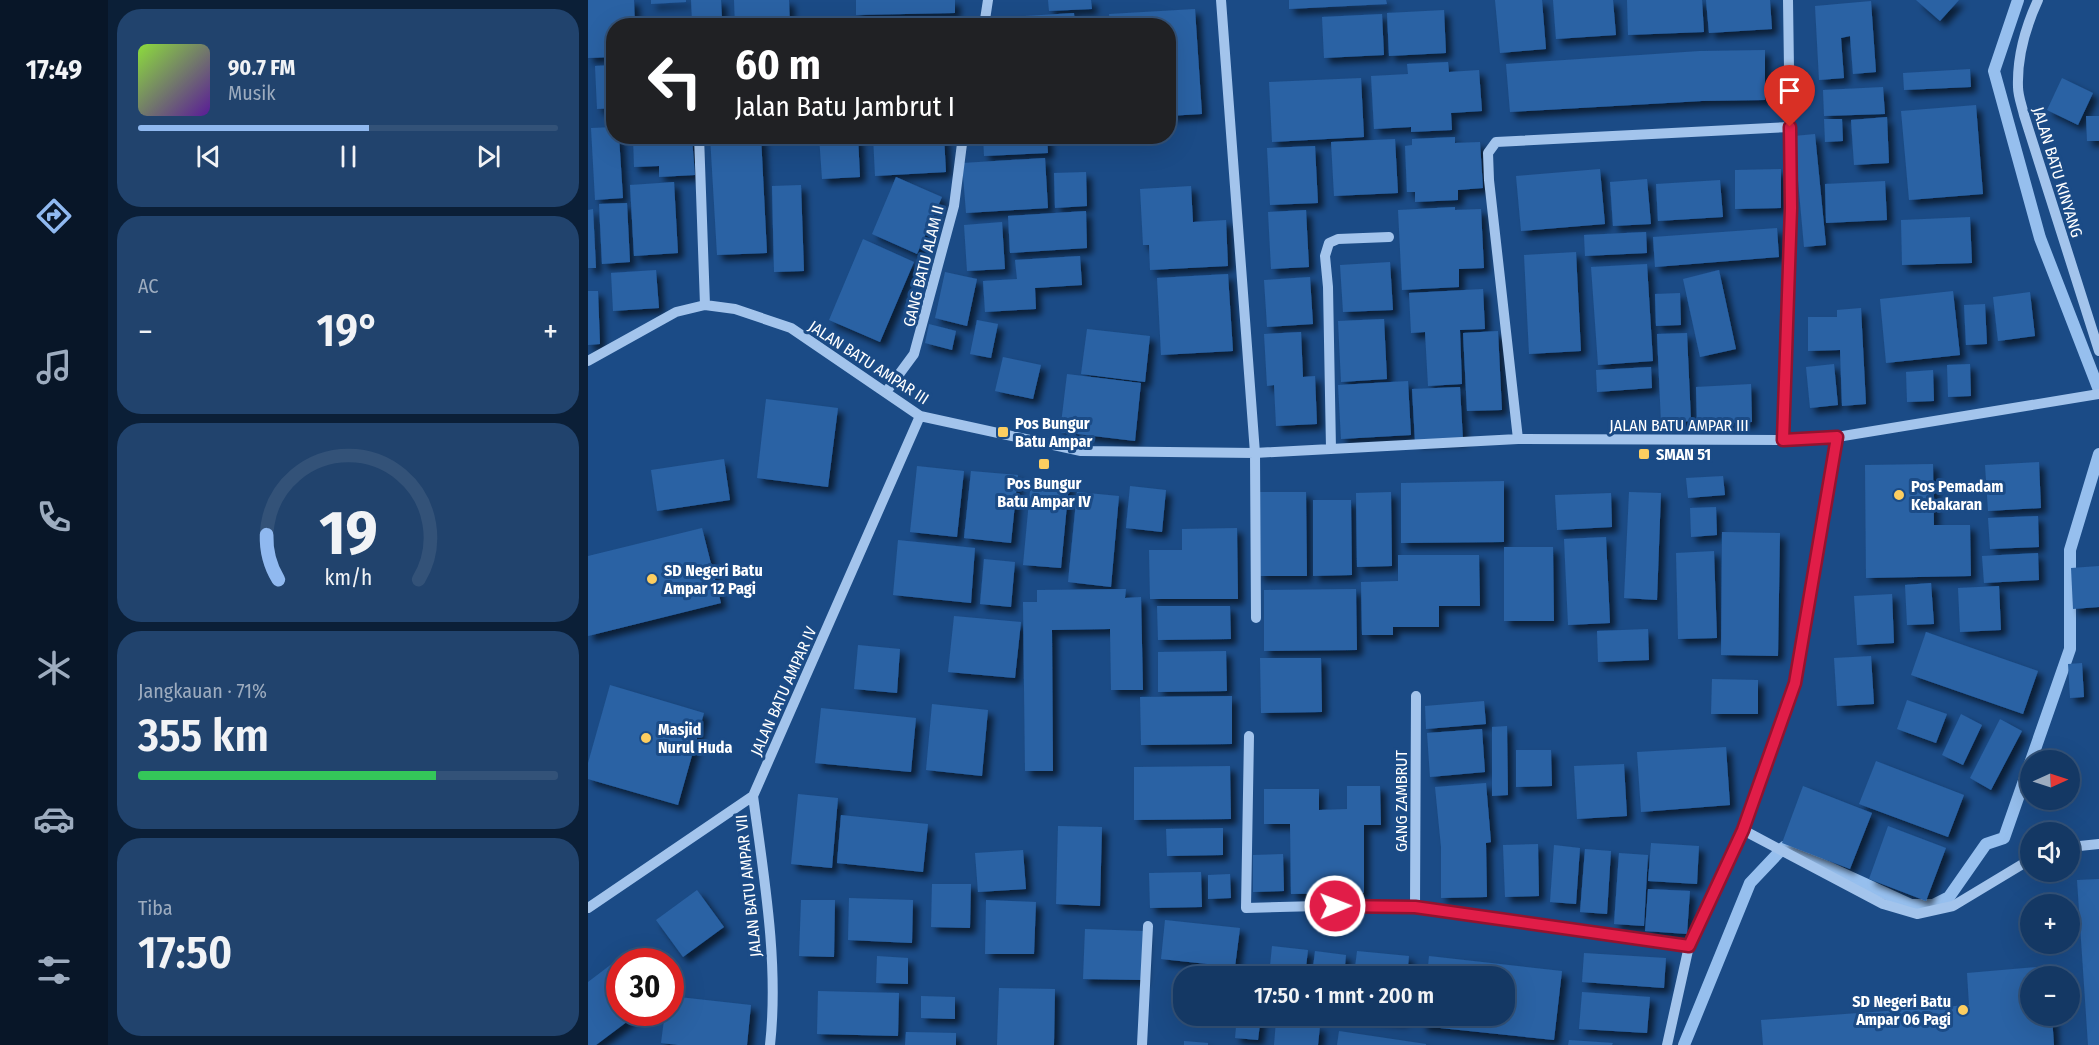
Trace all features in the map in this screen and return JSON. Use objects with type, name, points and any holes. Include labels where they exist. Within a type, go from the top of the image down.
[{"type":"street","points":[[985,18],[988,0]]},
{"type":"street","points":[[1221,0],[1255,453],[1256,618]]},
{"type":"street","points":[[1783,440],[1791,208],[1788,0]]},
{"type":"street","name":"JALAN BATU KINYANG","points":[[2038,0],[2031,15],[2019,60],[2018,88],[2099,351]]},
{"type":"street","points":[[1518,440],[1489,180],[1488,153],[1496,142],[1790,127]]},
{"type":"street","points":[[699,144],[705,305]]},
{"type":"street","name":"GANG BATU ALAM II","points":[[886,392],[914,354],[954,206],[962,144]]},
{"type":"street","points":[[1331,449],[1328,287],[1324,256],[1329,243],[1338,239],[1389,237]]},
{"type":"street","name":"JALAN BATU AMPAR III","points":[[588,362],[675,312],[705,305],[735,309],[791,328],[920,416],[1081,451],[1255,453],[1518,440],[1783,440],[1837,437],[2099,394]]},
{"type":"street","name":"JALAN BATU AMPAR IV","points":[[753,796],[920,416]]},
{"type":"street","points":[[1667,1045],[1689,946],[1743,830],[1795,683],[1837,437]]},
{"type":"street","name":"GANG ZAMBRUT","points":[[1415,907],[1416,696]]},
{"type":"street","points":[[1249,736],[1246,908],[1358,905],[1415,907],[1689,946]]},
{"type":"street","points":[[588,909],[753,796]]},
{"type":"street","name":"JALAN BATU AMPAR VII","points":[[753,796],[770,926],[772,1026],[770,1045]]},
{"type":"street","points":[[1743,830],[1883,904],[1917,914],[1953,906],[2020,866]]},
{"type":"street","points":[[2080,846],[2099,844]]},
{"type":"street","points":[[1142,1045],[1148,926]]},
{"type":"building","points":[[588,0],[634,0],[635,18],[606,18],[606,57],[588,58]]},
{"type":"building","points":[[651,0],[686,0],[686,2],[651,4]]},
{"type":"building","points":[[691,0],[721,0],[722,18],[692,18]]},
{"type":"building","points":[[734,0],[789,0],[790,18],[735,18]]},
{"type":"building","points":[[856,0],[955,0],[955,13],[856,15]]},
{"type":"building","points":[[1048,0],[1091,0],[1092,9],[1049,11]]},
{"type":"building","points":[[1289,0],[1386,0],[1387,4],[1289,9]]},
{"type":"building","points":[[1495,0],[1542,0],[1546,49],[1500,53]]},
{"type":"building","points":[[1553,0],[1613,0],[1616,35],[1556,39]]},
{"type":"building","points":[[1627,0],[1702,0],[1704,32],[1628,35]]},
{"type":"building","points":[[1706,0],[1770,0],[1772,29],[1709,33]]},
{"type":"building","points":[[1916,0],[1959,0],[1940,21]]},
{"type":"building","points":[[1871,1],[1876,72],[1853,74],[1850,36],[1841,38],[1844,78],[1819,80],[1815,6]]},
{"type":"building","points":[[1195,9],[1202,114],[1176,116],[1176,18],[1109,18],[1109,14]]},
{"type":"building","points":[[1444,10],[1446,53],[1389,56],[1387,13]]},
{"type":"building","points":[[1074,13],[1074,18],[992,18]]},
{"type":"building","points":[[1382,14],[1384,55],[1324,58],[1322,17]]},
{"type":"building","points":[[1765,50],[1765,100],[1702,101],[1510,112],[1506,64],[1700,51]]},
{"type":"building","points":[[1448,62],[1449,72],[1479,70],[1482,111],[1451,113],[1452,130],[1411,132],[1411,127],[1374,129],[1371,76],[1408,74],[1407,64]]},
{"type":"building","points":[[606,65],[606,108],[597,109],[595,66]]},
{"type":"building","points":[[1970,69],[1971,87],[1904,90],[1903,73]]},
{"type":"building","points":[[1361,78],[1364,137],[1272,142],[1269,82]]},
{"type":"building","points":[[2062,78],[2093,93],[2078,125],[2047,110]]},
{"type":"building","points":[[1883,87],[1885,114],[1824,116],[1823,90]]},
{"type":"building","points":[[1976,105],[1983,194],[1909,200],[1901,111]]},
{"type":"building","points":[[2086,116],[2099,116],[2099,141],[2087,141]]},
{"type":"building","points":[[1887,117],[1889,163],[1854,165],[1851,120]]},
{"type":"building","points":[[1824,119],[1842,119],[1843,141],[1825,142]]},
{"type":"building","points":[[606,127],[606,144],[620,144],[623,198],[595,200],[591,128]]},
{"type":"building","points":[[1815,134],[1826,245],[1804,247],[1794,136]]},
{"type":"building","points":[[1455,137],[1455,143],[1480,142],[1483,188],[1458,190],[1458,200],[1415,202],[1415,192],[1407,192],[1405,146],[1412,145],[1412,139]]},
{"type":"building","points":[[1395,139],[1398,193],[1334,196],[1331,142]]},
{"type":"building","points":[[633,144],[692,144],[695,175],[659,177],[659,166],[634,167]]},
{"type":"building","points":[[710,144],[761,144],[767,253],[717,255]]},
{"type":"building","points":[[820,144],[858,144],[860,177],[822,179]]},
{"type":"building","points":[[873,144],[944,144],[946,172],[875,176]]},
{"type":"building","points":[[983,144],[1047,144],[1048,153],[984,156]]},
{"type":"building","points":[[1315,146],[1318,203],[1270,205],[1267,148]]},
{"type":"building","points":[[1045,158],[1048,208],[966,213],[962,163]]},
{"type":"building","points":[[1600,169],[1605,224],[1521,231],[1516,176]]},
{"type":"building","points":[[1781,169],[1781,208],[1735,209],[1735,170]]},
{"type":"building","points":[[1086,172],[1087,206],[1055,208],[1054,173]]},
{"type":"building","points":[[896,177],[942,197],[917,254],[872,234]]},
{"type":"building","points":[[1647,179],[1651,224],[1613,226],[1610,182]]},
{"type":"building","points":[[1720,180],[1723,217],[1658,221],[1656,184]]},
{"type":"building","points":[[1885,181],[1887,220],[1826,223],[1825,184]]},
{"type":"building","points":[[674,182],[678,253],[634,256],[630,185]]},
{"type":"building","points":[[801,185],[804,271],[774,272],[772,186]]},
{"type":"building","points":[[1191,186],[1193,222],[1226,220],[1228,266],[1150,270],[1149,245],[1143,245],[1140,189]]},
{"type":"building","points":[[627,203],[630,262],[602,264],[599,204]]},
{"type":"building","points":[[1455,207],[1455,210],[1481,209],[1484,268],[1459,269],[1459,287],[1402,290],[1398,210]]},
{"type":"building","points":[[593,209],[596,268],[588,268],[588,210]]},
{"type":"building","points":[[1306,210],[1309,267],[1271,269],[1268,212]]},
{"type":"building","points":[[1086,211],[1087,248],[1010,253],[1008,216]]},
{"type":"building","points":[[1970,217],[1972,263],[1902,265],[1901,220]]},
{"type":"building","points":[[1002,222],[1005,269],[967,271],[964,225]]},
{"type":"building","points":[[1777,228],[1779,257],[1655,267],[1653,237]]},
{"type":"building","points":[[1646,232],[1647,253],[1585,256],[1584,235]]},
{"type":"building","points":[[863,239],[914,262],[880,342],[829,320]]},
{"type":"building","points":[[1576,252],[1581,351],[1529,354],[1524,255]]},
{"type":"building","points":[[1080,256],[1082,285],[1035,288],[1036,309],[985,312],[983,281],[1017,279],[1015,260]]},
{"type":"building","points":[[1390,262],[1393,310],[1343,312],[1340,265]]},
{"type":"building","points":[[1647,264],[1653,361],[1598,365],[1591,267]]},
{"type":"building","points":[[656,270],[659,308],[613,311],[611,273]]},
{"type":"building","points":[[1719,270],[1736,349],[1700,357],[1683,279]]},
{"type":"building","points":[[945,272],[977,279],[967,326],[935,318]]},
{"type":"building","points":[[1228,274],[1233,351],[1161,355],[1157,278]]},
{"type":"building","points":[[1310,277],[1313,324],[1267,327],[1264,280]]},
{"type":"building","points":[[1483,289],[1485,329],[1460,330],[1462,384],[1428,386],[1425,332],[1411,333],[1409,293]]},
{"type":"building","points":[[588,291],[598,291],[600,344],[588,345]]},
{"type":"building","points":[[1953,291],[1960,355],[1886,363],[1880,299]]},
{"type":"building","points":[[2030,292],[2035,336],[1998,341],[1993,297]]},
{"type":"building","points":[[1680,293],[1681,325],[1656,326],[1655,294]]},
{"type":"building","points":[[1985,304],[1987,344],[1966,345],[1964,305]]},
{"type":"building","points":[[1861,308],[1866,404],[1842,406],[1840,350],[1808,351],[1808,317],[1837,317],[1837,310]]},
{"type":"building","points":[[1384,319],[1387,379],[1341,382],[1338,321]]},
{"type":"building","points":[[977,320],[998,324],[991,358],[970,354]]},
{"type":"building","points":[[929,324],[956,331],[952,350],[925,343]]},
{"type":"building","points":[[1087,329],[1150,336],[1145,382],[1081,374]]},
{"type":"building","points":[[1498,331],[1502,410],[1467,411],[1463,333]]},
{"type":"building","points":[[1301,332],[1303,377],[1315,376],[1317,424],[1276,426],[1274,385],[1267,386],[1264,334]]},
{"type":"building","points":[[1687,333],[1691,421],[1661,423],[1657,334]]},
{"type":"building","points":[[1003,357],[1041,365],[1033,399],[995,391]]},
{"type":"building","points":[[1834,364],[1838,405],[1810,408],[1806,367]]},
{"type":"building","points":[[1970,364],[1971,396],[1948,397],[1947,365]]},
{"type":"building","points":[[1651,367],[1652,388],[1597,392],[1596,370]]},
{"type":"building","points":[[1933,370],[1934,401],[1907,402],[1906,372]]},
{"type":"building","points":[[1067,374],[1141,383],[1135,441],[1060,432]]},
{"type":"building","points":[[1408,381],[1411,435],[1341,439],[1338,385]]},
{"type":"building","points":[[1751,384],[1752,422],[1697,425],[1696,387]]},
{"type":"building","points":[[1460,387],[1463,440],[1415,442],[1412,389]]},
{"type":"building","points":[[766,399],[838,408],[828,487],[757,478]]},
{"type":"building","points":[[724,459],[730,500],[657,511],[651,470]]},
{"type":"building","points":[[2039,462],[2041,508],[1988,511],[1985,465]]},
{"type":"building","name":"Pos Pemadam Kebakaran","points":[[1933,464],[1934,525],[1970,525],[1971,576],[1866,578],[1865,465]]},
{"type":"building","points":[[917,466],[964,471],[957,537],[910,532]]},
{"type":"building","points":[[971,471],[1018,475],[1011,543],[964,538]]},
{"type":"building","points":[[1723,476],[1725,495],[1688,498],[1686,478]]},
{"type":"building","points":[[1031,480],[1069,484],[1061,568],[1023,565]]},
{"type":"building","points":[[1504,481],[1504,542],[1401,543],[1401,483]]},
{"type":"building","points":[[1130,486],[1166,490],[1162,532],[1126,528]]},
{"type":"building","points":[[1077,492],[1119,496],[1111,587],[1068,582]]},
{"type":"building","points":[[1257,492],[1306,492],[1307,576],[1258,576]]},
{"type":"building","points":[[1391,492],[1392,566],[1357,567],[1356,493]]},
{"type":"building","points":[[1629,492],[1661,493],[1657,600],[1624,598]]},
{"type":"building","points":[[1611,493],[1612,527],[1557,530],[1555,495]]},
{"type":"building","points":[[1313,500],[1351,500],[1352,575],[1313,576]]},
{"type":"building","points":[[1716,507],[1717,535],[1691,537],[1690,508]]},
{"type":"building","points":[[2038,516],[2039,547],[1990,549],[1988,518]]},
{"type":"building","name":"SD Negeri Batu Ampar 12 Pagi","points":[[702,528],[721,603],[588,636],[588,556]]},
{"type":"building","points":[[1237,528],[1238,599],[1150,599],[1149,550],[1182,550],[1182,529]]},
{"type":"building","points":[[1722,532],[1780,533],[1778,656],[1721,655]]},
{"type":"building","points":[[1606,537],[1610,623],[1568,625],[1564,539]]},
{"type":"building","points":[[898,540],[975,548],[971,603],[893,595]]},
{"type":"building","points":[[1504,547],[1553,547],[1554,621],[1504,621]]},
{"type":"building","points":[[1714,551],[1717,638],[1678,639],[1676,553]]},
{"type":"building","points":[[2038,553],[2039,580],[1984,583],[1982,556]]},
{"type":"building","points":[[1398,555],[1479,555],[1480,606],[1439,606],[1439,627],[1393,627],[1393,635],[1362,635],[1361,582],[1398,581]]},
{"type":"building","points":[[984,559],[1015,562],[1011,607],[980,604]]},
{"type":"building","points":[[2099,566],[2099,607],[2073,609],[2071,568]]},
{"type":"building","points":[[1931,583],[1934,624],[1907,625],[1905,585]]},
{"type":"building","points":[[1999,586],[2001,630],[1960,632],[1958,588]]},
{"type":"building","points":[[1126,589],[1125,598],[1141,597],[1143,690],[1111,690],[1110,629],[1052,630],[1053,771],[1025,771],[1023,602],[1037,602],[1037,590]]},
{"type":"building","points":[[1356,589],[1357,650],[1264,651],[1264,590]]},
{"type":"building","points":[[1892,594],[1894,643],[1857,645],[1854,596]]},
{"type":"building","points":[[1157,606],[1230,606],[1231,639],[1158,640]]},
{"type":"building","points":[[954,616],[1021,622],[1015,678],[948,672]]},
{"type":"building","points":[[1648,629],[1649,660],[1598,662],[1597,631]]},
{"type":"building","points":[[1926,632],[2038,671],[2023,714],[1911,675]]},
{"type":"building","points":[[858,645],[900,649],[897,693],[854,689]]},
{"type":"building","points":[[1226,651],[1227,691],[1158,692],[1158,652]]},
{"type":"building","points":[[1871,656],[1874,704],[1837,706],[1834,658]]},
{"type":"building","points":[[1260,658],[1321,658],[1322,712],[1261,713]]},
{"type":"building","points":[[2082,663],[2084,697],[2070,698],[2068,664]]},
{"type":"building","points":[[1712,679],[1758,680],[1758,714],[1711,714]]},
{"type":"building","name":"Masjid Nurul Huda","points":[[610,685],[704,713],[678,805],[588,779],[588,763]]},
{"type":"building","points":[[1232,696],[1232,744],[1141,745],[1140,697]]},
{"type":"building","points":[[1907,700],[1947,714],[1936,743],[1897,729]]},
{"type":"building","points":[[1484,701],[1486,724],[1426,729],[1425,706]]},
{"type":"building","points":[[932,704],[988,710],[982,776],[926,770]]},
{"type":"building","points":[[821,708],[916,718],[911,772],[815,763]]},
{"type":"building","points":[[1961,714],[1982,725],[1963,765],[1942,755]]},
{"type":"building","points":[[2000,719],[2022,731],[1991,790],[1970,778]]},
{"type":"building","points":[[1507,726],[1508,795],[1492,796],[1492,727]]},
{"type":"building","points":[[1482,729],[1485,772],[1430,777],[1427,733]]},
{"type":"building","points":[[1726,747],[1730,805],[1641,812],[1637,752]]},
{"type":"building","points":[[1516,750],[1551,750],[1552,786],[1516,787]]},
{"type":"building","points":[[1876,761],[1964,795],[1948,837],[1859,804]]},
{"type":"building","points":[[1624,764],[1627,816],[1577,819],[1574,766]]},
{"type":"building","points":[[1230,766],[1231,819],[1134,820],[1134,767]]},
{"type":"building","points":[[1486,783],[1491,842],[1486,843],[1487,897],[1441,898],[1441,847],[1435,787]]},
{"type":"building","points":[[1347,786],[1380,786],[1381,825],[1364,825],[1364,893],[1291,894],[1290,824],[1264,824],[1264,789],[1319,789],[1319,810],[1347,809]]},
{"type":"building","points":[[1803,786],[1872,813],[1850,869],[1782,843]]},
{"type":"building","points":[[798,794],[838,798],[832,868],[791,864]]},
{"type":"building","points":[[841,815],[928,824],[923,872],[837,863]]},
{"type":"building","points":[[1058,826],[1102,827],[1100,906],[1056,904]]},
{"type":"building","points":[[1888,826],[1946,848],[1926,901],[1869,879]]},
{"type":"building","points":[[1223,828],[1223,855],[1167,856],[1166,829]]},
{"type":"building","points":[[1651,843],[1699,846],[1697,884],[1648,881]]},
{"type":"building","points":[[1538,844],[1539,896],[1505,897],[1503,845]]},
{"type":"building","points":[[1554,845],[1580,848],[1576,904],[1550,902]]},
{"type":"building","points":[[1585,849],[1611,851],[1607,914],[1580,912]]},
{"type":"building","points":[[1023,850],[1026,889],[978,892],[975,853]]},
{"type":"building","points":[[1619,853],[1648,855],[1644,926],[1614,924]]},
{"type":"building","points":[[1283,854],[1284,891],[1253,892],[1253,855]]},
{"type":"building","points":[[1201,872],[1202,907],[1150,908],[1149,873]]},
{"type":"building","points":[[1230,874],[1231,898],[1208,899],[1208,875]]},
{"type":"building","points":[[2099,879],[2099,1045],[2088,1045],[2080,894],[2078,894],[2077,882]]},
{"type":"building","points":[[932,884],[971,884],[970,928],[931,927]]},
{"type":"building","points":[[1648,889],[1690,891],[1687,934],[1645,931]]},
{"type":"building","points":[[697,890],[724,927],[684,956],[684,948],[676,948],[656,920]]},
{"type":"building","points":[[849,898],[913,900],[912,943],[848,940]]},
{"type":"building","points":[[801,900],[835,900],[834,957],[799,956]]},
{"type":"building","points":[[986,900],[1036,902],[1034,954],[985,954]]},
{"type":"building","points":[[1165,920],[1240,928],[1235,966],[1161,959]]},
{"type":"building","points":[[1085,929],[1144,931],[1142,980],[1083,979]]},
{"type":"building","points":[[1272,946],[1308,950],[1306,966],[1270,966]]},
{"type":"building","points":[[1315,951],[1346,955],[1345,966],[1313,966]]},
{"type":"building","points":[[1357,951],[1409,956],[1408,966],[1355,966]]},
{"type":"building","points":[[1584,953],[1666,958],[1664,988],[1582,982]]},
{"type":"building","points":[[877,956],[908,958],[908,984],[876,983]]},
{"type":"building","points":[[1429,956],[1562,971],[1554,1040],[1421,1026],[1515,1026],[1515,966],[1428,966]]},
{"type":"building","points":[[606,968],[606,1026],[621,1026],[596,1045],[588,1045],[588,982]]},
{"type":"building","name":"SD Negeri Batu Ampar 06 Pagi","points":[[2020,968],[2020,1026],[2053,1026],[2054,1045],[1763,1045],[1761,1020],[1969,1005],[1967,973]]},
{"type":"building","points":[[999,988],[1055,989],[1054,1045],[997,1045]]},
{"type":"building","points":[[818,991],[899,993],[898,1036],[817,1034]]},
{"type":"building","points":[[1582,992],[1650,997],[1647,1033],[1579,1029]]},
{"type":"building","points":[[921,996],[955,997],[955,1019],[921,1018]]},
{"type":"building","points":[[684,998],[751,1005],[747,1045],[661,1043],[663,1026],[684,1026]]},
{"type":"building","points":[[1236,1026],[1260,1026],[1258,1040],[1235,1038]]},
{"type":"building","points":[[1276,1026],[1320,1026],[1318,1045],[1274,1045]]},
{"type":"building","points":[[1339,1031],[1426,1044],[1426,1045],[1337,1045]]},
{"type":"building","points":[[906,1032],[956,1033],[956,1045],[905,1045]]},
{"type":"building","points":[[1569,1040],[1613,1043],[1612,1045],[1568,1045]]},
{"type":"building","points":[[1184,1041],[1208,1043],[1208,1045],[1184,1045]]},
{"type":"waterway","points":[[2018,0],[1994,71],[2040,238],[2099,390]]},
{"type":"waterway","points":[[1684,1045],[1750,883],[1784,847],[1911,905],[1933,905],[1949,897],[1986,844],[2004,838],[2070,649],[2070,550],[2099,454]]},
{"type":"place","name":"Pos Bungur Batu Ampar","points":[[1003,432]]},
{"type":"place","name":"SMAN 51","points":[[1644,454]]},
{"type":"place","name":"Pos Bungur Batu Ampar IV","points":[[1044,464]]},
{"type":"place","name":"Pos Pemadam Kebakaran","points":[[1899,495]]},
{"type":"place","name":"SD Negeri Batu Ampar 12 Pagi","points":[[652,579]]},
{"type":"place","name":"Masjid Nurul Huda","points":[[646,738]]},
{"type":"place","name":"SD Negeri Batu Ampar 06 Pagi","points":[[1963,1010]]},
{"type":"route","points":[[1335,906],[1415,907],[1689,946],[1743,830],[1795,683],[1837,437],[1783,440],[1791,208],[1790,127]]}]
